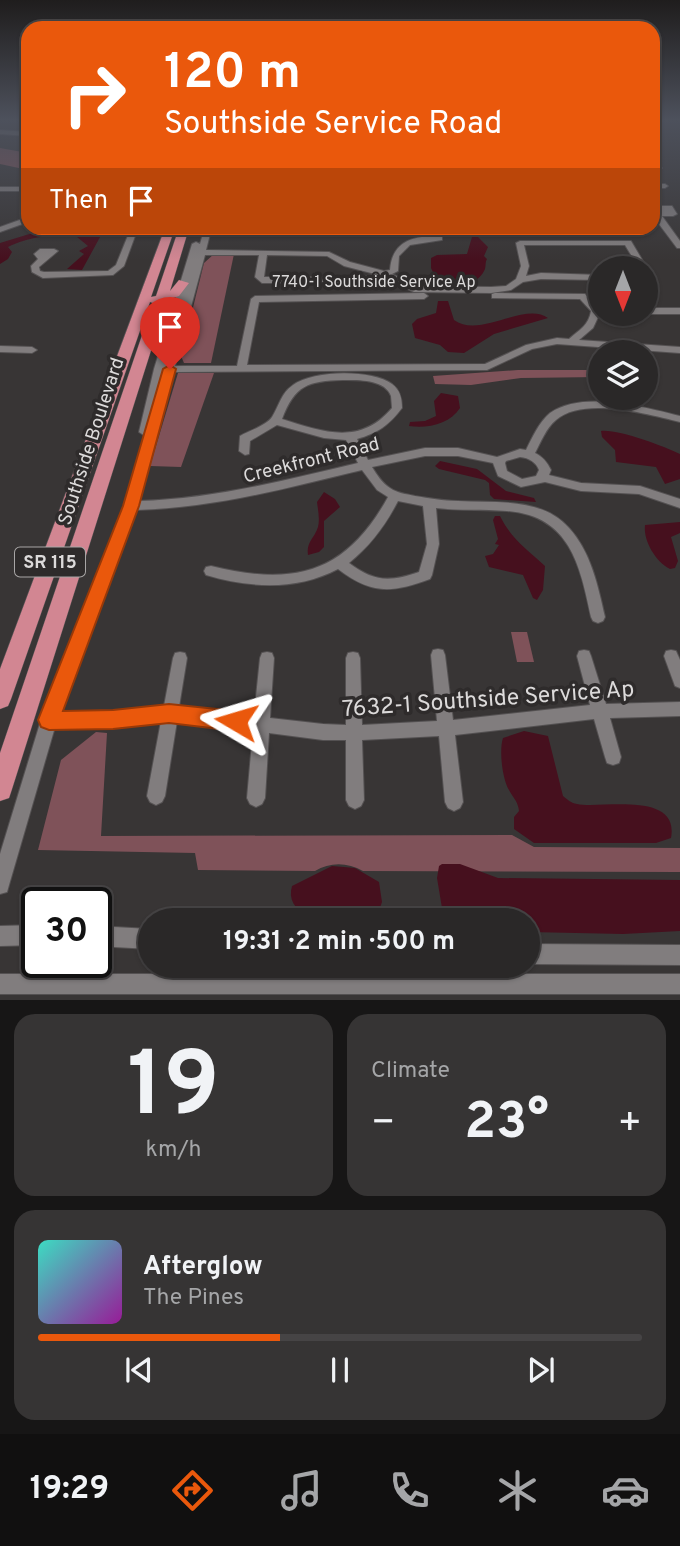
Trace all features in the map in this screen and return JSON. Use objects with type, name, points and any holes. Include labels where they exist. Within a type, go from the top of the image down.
[{"type":"highway","name":"Southside Boulevard","points":[[0,699],[167,235]]},
{"type":"highway","name":"Southside Boulevard","points":[[0,789],[182,235]]},
{"type":"highway","points":[[142,305],[175,293],[183,283]]},
{"type":"highway","points":[[160,299],[182,305]]},
{"type":"street","points":[[660,186],[665,186]]},
{"type":"street","points":[[0,189],[21,189]]},
{"type":"street","points":[[660,218],[680,246]]},
{"type":"street","points":[[0,230],[21,222]]},
{"type":"street","points":[[42,259],[34,268],[43,275],[110,273],[120,266],[131,235]]},
{"type":"street","points":[[0,885],[49,720],[131,506],[182,305],[203,235]]},
{"type":"street","points":[[264,252],[259,277],[262,280],[352,281],[394,271],[395,255],[408,243],[439,238]]},
{"type":"street","points":[[520,280],[525,266],[519,244],[628,243],[636,256]]},
{"type":"street","points":[[198,252],[329,254],[347,264],[385,274],[419,290],[491,290],[508,288],[520,280],[541,276],[588,278]]},
{"type":"street","points":[[182,305],[183,283],[198,252]]},
{"type":"street","name":"7740-1 Southside Service Ap","points":[[241,369],[255,299],[263,297],[582,296],[588,302]]},
{"type":"street","points":[[658,311],[680,311]]},
{"type":"street","name":"7740-1 Southside Service Ap","points":[[571,342],[591,326]]},
{"type":"street","points":[[586,331],[594,340]]},
{"type":"street","points":[[165,369],[487,367],[533,345],[588,343]]},
{"type":"street","points":[[658,348],[680,350]]},
{"type":"street","points":[[0,349],[32,350]]},
{"type":"street","points":[[245,451],[244,439],[276,421],[290,391],[308,381],[321,378],[359,378],[378,381],[390,387],[398,399],[394,414],[372,430],[350,437],[328,437],[276,421]]},
{"type":"street","points":[[529,454],[549,421],[569,409],[614,407],[680,419]]},
{"type":"street","points":[[350,437],[379,484],[395,495],[429,503],[525,509],[555,522],[571,537],[584,561],[598,617]]},
{"type":"street","name":"Creekfront Road","points":[[131,506],[163,507],[223,500],[425,452],[446,451],[500,461]]},
{"type":"street","points":[[542,477],[544,465],[529,454],[512,453],[500,461],[502,473],[513,481],[528,483],[542,477],[587,488],[640,490],[680,504]]},
{"type":"street","points":[[211,571],[231,578],[286,581],[313,576],[340,564],[376,531],[395,495]]},
{"type":"street","points":[[340,564],[365,581],[383,586],[407,582],[425,575],[433,544],[429,503]]},
{"type":"street","points":[[438,655],[454,802]]},
{"type":"street","points":[[584,656],[613,757]]},
{"type":"street","points":[[671,656],[680,681]]},
{"type":"street","points":[[156,796],[180,658]]},
{"type":"street","points":[[352,658],[355,800]]},
{"type":"street","points":[[256,798],[267,659]]},
{"type":"street","name":"7632-1 Southside Service Ap","points":[[49,720],[113,719],[169,713],[354,734],[599,711],[680,709]]},
{"type":"street","points":[[0,936],[21,935]]},
{"type":"street","points":[[112,937],[138,938]]},
{"type":"street","points":[[540,954],[680,955]]},
{"type":"street","points":[[0,984],[680,984]]},
{"type":"shaded area","points":[[25,235],[52,235],[8,247],[12,252],[8,259],[0,264],[0,243]]},
{"type":"shaded area","points":[[75,235],[101,235],[82,270],[67,269],[84,254],[79,251],[88,246]]},
{"type":"shaded area","points":[[472,237],[478,237],[488,247],[482,274],[466,285],[440,287],[431,268],[431,258],[437,255],[467,254]]},
{"type":"shaded area","points":[[214,254],[234,254],[211,363],[184,363],[181,356],[204,263]]},
{"type":"shaded area","points":[[438,301],[448,301],[454,320],[465,325],[489,323],[527,314],[548,318],[494,334],[464,353],[448,352],[440,345],[415,338],[412,324],[417,319],[436,313]]},
{"type":"shaded area","points":[[518,370],[588,370],[588,377],[521,378],[471,385],[435,384],[433,376]]},
{"type":"shaded area","points":[[178,373],[214,373],[181,467],[150,466]]},
{"type":"shaded area","points":[[441,393],[458,396],[460,408],[456,413],[438,424],[409,426],[410,422],[425,421],[436,416],[434,401]]},
{"type":"shaded area","points":[[601,431],[629,435],[680,454],[680,479],[665,484],[656,467],[616,462],[615,450],[602,437]]},
{"type":"shaded area","points":[[440,461],[477,469],[506,491],[534,498],[536,502],[494,499],[490,495],[489,483],[485,480],[439,469],[435,466]]},
{"type":"shaded area","points":[[324,492],[335,499],[340,507],[324,521],[324,547],[319,552],[308,555],[309,544],[319,524],[317,502]]},
{"type":"shaded area","points":[[495,516],[500,516],[515,538],[545,566],[543,590],[537,600],[533,598],[523,575],[489,567],[485,556],[493,554],[499,545],[495,544],[498,539],[493,520]]},
{"type":"shaded area","points":[[680,522],[680,533],[671,537],[678,561],[675,568],[670,569],[651,550],[645,525]]},
{"type":"shaded area","points":[[511,632],[527,632],[534,662],[517,662]]},
{"type":"shaded area","points":[[524,731],[548,736],[563,796],[568,800],[588,805],[651,807],[663,813],[670,823],[671,838],[656,843],[534,843],[514,829],[514,817],[519,811],[505,778],[501,757],[502,743],[503,738]]},
{"type":"shaded area","points":[[96,732],[107,733],[101,836],[512,835],[534,847],[680,848],[680,872],[363,871],[339,864],[315,871],[198,870],[195,853],[38,850],[61,760]]},
{"type":"shaded area","points":[[460,864],[498,878],[680,880],[680,931],[623,934],[540,932],[540,908],[442,908],[437,878],[439,866]]},
{"type":"shaded area","points":[[332,866],[355,868],[379,882],[382,902],[380,908],[297,908],[292,899],[292,886]]},
{"type":"route","points":[[170,369],[131,506],[49,720],[113,719],[169,713],[236,721]]}]
